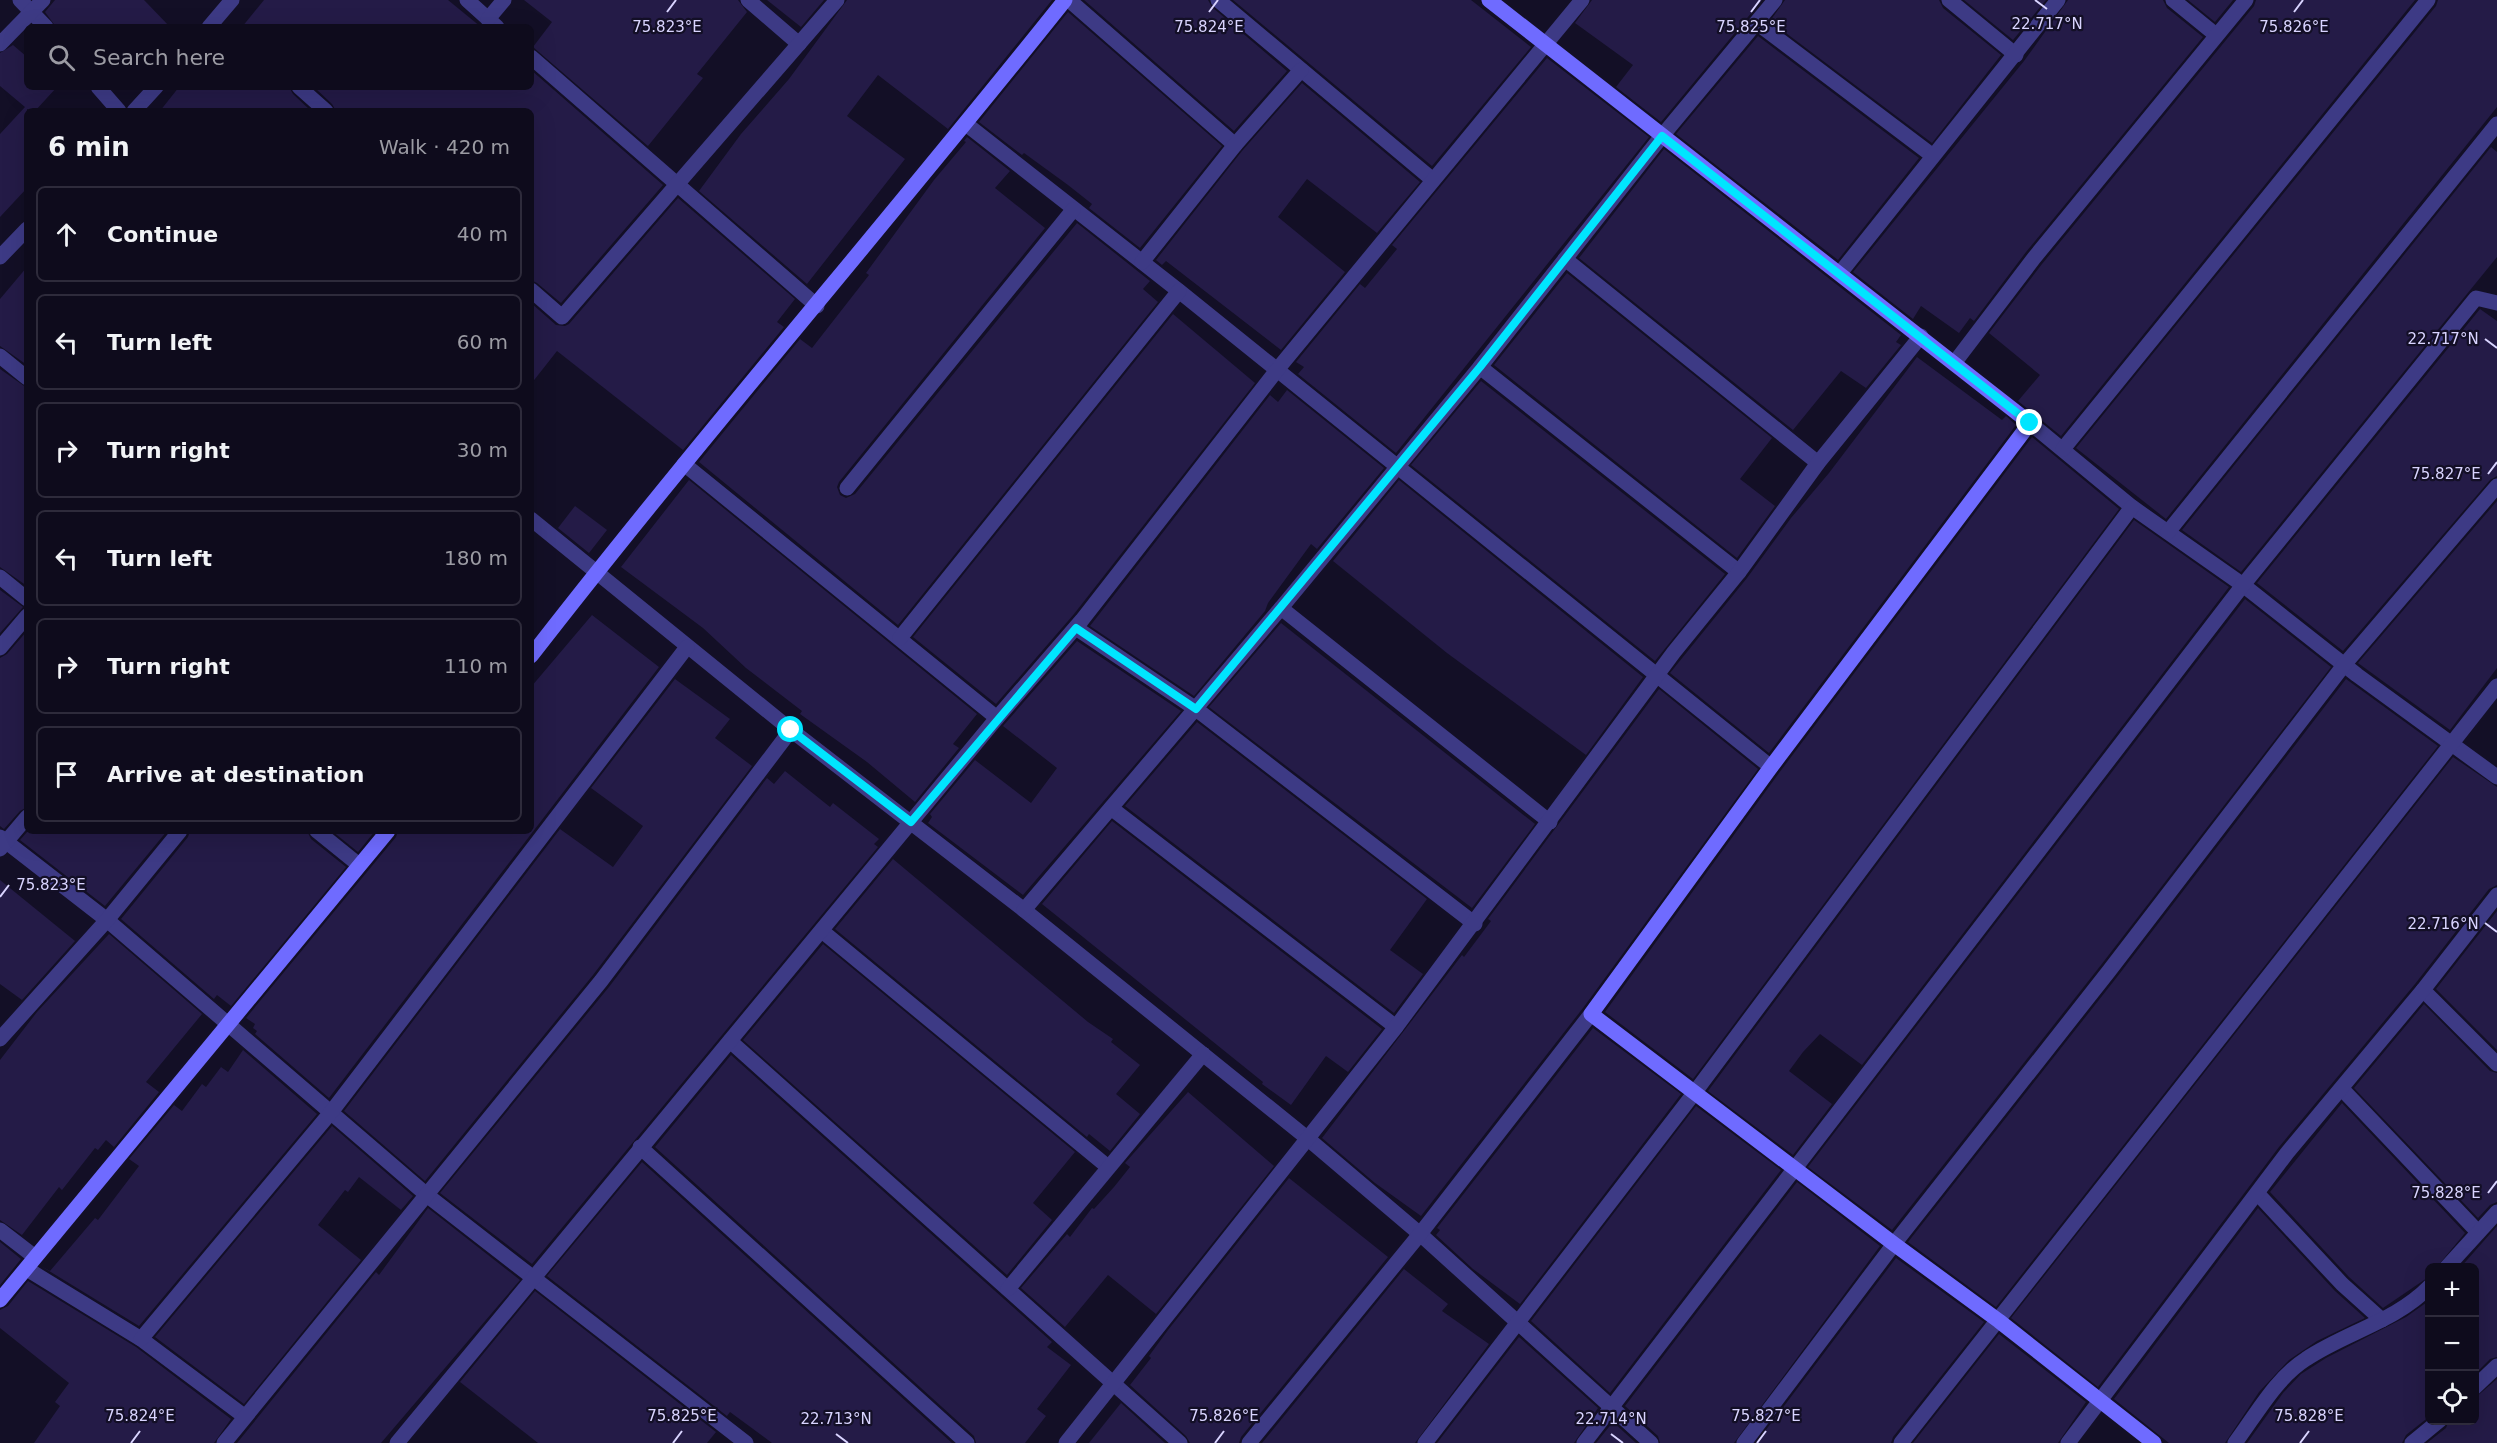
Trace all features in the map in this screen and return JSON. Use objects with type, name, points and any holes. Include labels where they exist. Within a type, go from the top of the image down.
[{"type":"street","points":[[20,0],[37,6],[45,24]]},
{"type":"street","points":[[214,22],[232,0]]},
{"type":"street","points":[[467,0],[492,23],[504,0]]},
{"type":"street","points":[[748,0],[799,44]]},
{"type":"street","points":[[534,293],[562,317],[837,0]]},
{"type":"street","points":[[534,652],[684,464],[817,306],[1067,0],[1235,145]]},
{"type":"street","points":[[1218,0],[1433,180]]},
{"type":"street","points":[[1489,0],[1955,362],[2132,507],[2243,585],[2344,665],[2497,777]]},
{"type":"street","points":[[397,1443],[997,718],[1076,628],[1276,371],[1582,0]]},
{"type":"street","points":[[1023,910],[1281,608],[1480,367],[1662,136],[1775,0]]},
{"type":"street","points":[[1948,0],[2016,56]]},
{"type":"street","points":[[1840,273],[2016,56],[2058,0]]},
{"type":"street","points":[[2173,0],[2216,35]]},
{"type":"street","points":[[1955,362],[2034,258],[2246,0]]},
{"type":"street","points":[[2063,449],[2428,0]]},
{"type":"street","points":[[0,44],[37,6]]},
{"type":"street","points":[[1757,23],[1933,156]]},
{"type":"street","points":[[534,60],[675,185],[817,306]]},
{"type":"street","points":[[1142,262],[1235,145],[1301,70]]},
{"type":"street","points":[[101,90],[116,108]]},
{"type":"street","points":[[137,108],[153,90]]},
{"type":"street","points":[[302,90],[323,108]]},
{"type":"street","points":[[966,124],[1179,291],[1772,767]]},
{"type":"street","points":[[2168,532],[2497,124]]},
{"type":"street","points":[[847,488],[1073,210]]},
{"type":"street","points":[[0,257],[24,232]]},
{"type":"street","points":[[1565,259],[1818,463]]},
{"type":"street","points":[[900,638],[1179,291]]},
{"type":"street","points":[[1584,1443],[2243,585],[2476,297],[2497,303]]},
{"type":"street","points":[[1066,1443],[1112,1382],[1396,1027],[1475,924],[1657,675],[1739,572],[1818,463],[1921,336]]},
{"type":"street","points":[[0,356],[24,376]]},
{"type":"street","points":[[1480,367],[1739,572]]},
{"type":"street","points":[[1249,1443],[1419,1234],[1591,1014],[1772,767],[2030,423]]},
{"type":"street","points":[[684,464],[997,718]]},
{"type":"street","points":[[1744,1443],[1894,1244],[2109,971],[2344,665],[2497,486]]},
{"type":"street","points":[[1425,1443],[1515,1323],[1695,1092],[2132,507]]},
{"type":"street","points":[[534,521],[791,730],[1023,910],[1307,1138],[1419,1234],[1515,1323],[1612,1405],[1651,1443]]},
{"type":"street","points":[[0,577],[24,597]]},
{"type":"street","points":[[1281,608],[1550,822]]},
{"type":"street","points":[[0,648],[24,620]]},
{"type":"street","points":[[1076,628],[1196,709],[1475,924]]},
{"type":"street","points":[[141,1339],[332,1111],[687,647]]},
{"type":"street","points":[[1901,1443],[2497,686]]},
{"type":"street","points":[[224,1443],[428,1196],[601,981],[791,730]]},
{"type":"street","points":[[1111,808],[1396,1027]]},
{"type":"street","points":[[24,820],[2,843],[107,920],[332,1111],[428,1196],[534,1276],[746,1443]]},
{"type":"street","points":[[0,1039],[107,920],[178,834]]},
{"type":"street","points":[[320,834],[359,865]]},
{"type":"street","points":[[0,1300],[385,834]]},
{"type":"street","points":[[2068,1443],[2287,1153],[2423,990],[2497,895]]},
{"type":"street","points":[[822,931],[1108,1167]]},
{"type":"street","points":[[2423,990],[2497,1064]]},
{"type":"street","points":[[1591,1014],[1999,1321],[2154,1443]]},
{"type":"street","points":[[730,1041],[1180,1443]]},
{"type":"street","points":[[1008,1289],[1203,1054]]},
{"type":"street","points":[[2342,1089],[2477,1231]]},
{"type":"street","points":[[640,1147],[967,1443]]},
{"type":"street","points":[[2258,1194],[2342,1284],[2382,1320]]},
{"type":"street","points":[[2450,1263],[2477,1231],[2497,1212]]},
{"type":"street","points":[[0,1230],[31,1263],[141,1339],[244,1416]]},
{"type":"street","points":[[2235,1443],[2294,1368],[2309,1357],[2415,1301],[2425,1292]]},
{"type":"street","points":[[2479,1384],[2497,1366]]},
{"type":"street","points":[[2412,1443],[2434,1425]]},
{"type":"building","points":[[55,0],[144,0],[167,24],[54,24],[45,12]]},
{"type":"building","points":[[264,0],[448,0],[477,24],[244,24]]},
{"type":"building","points":[[524,0],[738,0],[747,12],[697,74],[703,78],[648,146],[534,48],[552,22]]},
{"type":"building","points":[[767,0],[824,0],[801,27]]},
{"type":"building","points":[[847,0],[1052,0],[948,129],[878,75],[847,116],[905,159],[807,284],[699,191],[741,134],[789,79]]},
{"type":"building","points":[[1084,0],[1208,0],[1212,7],[1287,71],[1234,131]]},
{"type":"building","points":[[1233,0],[1471,0],[1531,47],[1432,166]]},
{"type":"building","points":[[1592,0],[1762,0],[1661,122],[1616,87],[1633,65],[1575,23]]},
{"type":"building","points":[[1785,0],[1939,0],[1943,8],[2001,55],[1932,143],[1770,21]]},
{"type":"building","points":[[1964,0],[2046,0],[2013,40]]},
{"type":"building","points":[[2068,0],[2163,0],[2167,8],[2203,37],[2026,252],[1974,321],[1970,318],[1959,333],[1921,306],[1913,319],[1853,272],[2024,61]]},
{"type":"building","points":[[2188,0],[2233,0],[2215,22]]},
{"type":"building","points":[[2256,0],[2415,0],[2061,436],[2018,401],[2040,375],[1989,333],[2042,264],[2254,6]]},
{"type":"building","points":[[2438,0],[2497,0],[2497,107],[2166,519],[2076,448],[2436,6]]},
{"type":"building","points":[[1068,12],[1222,146],[1140,248],[1089,208],[1092,204],[1068,185],[1024,153],[1022,155],[979,122]]},
{"type":"building","points":[[1758,36],[1919,158],[1838,260],[1676,134]]},
{"type":"building","points":[[13,45],[24,54],[24,90],[54,90],[38,108],[24,108],[0,86],[0,53]]},
{"type":"building","points":[[1547,58],[1649,137],[1396,453],[1298,374],[1304,367],[1296,362],[1360,284],[1365,288],[1397,249],[1392,245]]},
{"type":"building","points":[[534,73],[663,185],[561,303],[534,282],[534,108],[334,108],[317,90],[534,90]]},
{"type":"building","points":[[1302,83],[1420,182],[1377,233],[1307,179],[1278,217],[1345,272],[1281,350],[1166,261],[1162,265],[1156,260],[1242,151]]},
{"type":"building","points":[[177,90],[291,90],[308,108],[162,108]]},
{"type":"building","points":[[24,108],[24,191],[0,217],[0,134]]},
{"type":"building","points":[[967,137],[1010,171],[995,188],[1045,228],[839,482],[837,487],[840,495],[846,498],[855,494],[1077,223],[1150,281],[1143,289],[1158,302],[898,625],[699,462],[800,339],[812,348],[869,275],[866,273],[934,180],[966,142],[964,141]]},
{"type":"building","points":[[2491,147],[2497,152],[2497,257],[2241,572],[2182,530]]},
{"type":"building","points":[[1664,149],[1901,335],[1896,342],[1901,345],[1866,388],[1841,371],[1793,430],[1579,258]]},
{"type":"building","points":[[678,198],[795,299],[777,322],[784,327],[683,450],[557,351],[534,380],[534,306],[556,325],[569,324]]},
{"type":"building","points":[[24,271],[24,363],[0,346],[0,299]]},
{"type":"building","points":[[1567,273],[1772,438],[1740,479],[1775,506],[1737,558],[1494,365]]},
{"type":"building","points":[[2480,309],[2497,321],[2497,476],[2490,480],[2343,651],[2257,583]]},
{"type":"building","points":[[1173,314],[1255,383],[1074,614],[996,704],[913,637]]},
{"type":"building","points":[[1917,357],[2002,420],[2006,416],[2016,425],[1769,753],[1670,673],[1747,578]]},
{"type":"building","points":[[0,369],[24,386],[24,584],[0,567]]},
{"type":"building","points":[[1481,381],[1725,574],[1655,661],[1411,465]]},
{"type":"building","points":[[1287,390],[1384,468],[1317,549],[1311,544],[1268,603],[1265,611],[1194,696],[1090,626],[1270,395],[1278,402]]},
{"type":"building","points":[[2032,437],[2119,509],[1693,1079],[1605,1012],[1779,773]]},
{"type":"building","points":[[689,480],[977,714],[953,744],[959,748],[915,802],[867,762],[800,714],[802,711],[746,668],[703,628],[621,567]]},
{"type":"building","points":[[1399,480],[1643,677],[1586,755],[1447,653],[1333,561]]},
{"type":"building","points":[[2497,501],[2497,668],[2450,730],[2358,663]]},
{"type":"building","points":[[575,506],[607,530],[589,553],[558,528]]},
{"type":"building","points":[[2134,520],[2229,587],[1862,1065],[1820,1034],[1803,1052],[1789,1071],[1832,1104],[1793,1155],[1708,1091]]},
{"type":"building","points":[[0,590],[23,607],[0,633]]},
{"type":"building","points":[[2245,599],[2331,667],[2101,965],[1892,1230],[1808,1167]]},
{"type":"building","points":[[592,615],[659,667],[534,830],[534,683]]},
{"type":"building","points":[[1281,623],[1535,824],[1472,908],[1209,707]]},
{"type":"building","points":[[24,634],[24,809],[4,829],[0,826],[0,658],[7,654]]},
{"type":"building","points":[[1077,641],[1181,711],[1023,895],[928,823],[932,817],[930,814],[975,760],[1031,803],[1057,768],[1003,726]]},
{"type":"building","points":[[675,679],[730,719],[715,738],[752,766],[593,975],[425,1181],[344,1111],[560,829],[613,867],[643,826],[591,788]]},
{"type":"building","points":[[2346,679],[2438,746],[1996,1307],[1908,1242],[2117,977]]},
{"type":"building","points":[[1659,689],[1758,769],[1583,1008],[1421,1216],[1375,1183],[1322,1138],[1462,955],[1464,957],[1491,921],[1488,919]]},
{"type":"building","points":[[1197,722],[1427,899],[1390,950],[1423,974],[1394,1013],[1125,806]]},
{"type":"building","points":[[2453,757],[2497,787],[2497,885],[2489,889],[2415,984],[2279,1147],[2098,1387],[2011,1318]]},
{"type":"building","points":[[785,771],[830,807],[833,803],[879,839],[874,844],[878,847],[532,1264],[440,1193],[609,987],[767,778],[774,784]]},
{"type":"building","points":[[1112,821],[1382,1029],[1348,1072],[1326,1056],[1291,1105],[1262,1084],[1263,1082],[1042,904]]},
{"type":"building","points":[[25,834],[165,834],[105,906],[20,840]]},
{"type":"building","points":[[189,834],[308,834],[311,839],[346,867],[231,1006],[217,995],[214,999],[121,919]]},
{"type":"building","points":[[336,834],[373,834],[358,852]]},
{"type":"building","points":[[397,834],[531,834],[329,1098],[255,1034],[257,1031],[253,1028],[255,1024],[246,1018]]},
{"type":"building","points":[[893,859],[1088,1022],[1113,1039],[1111,1042],[1140,1065],[1116,1094],[1140,1114],[1110,1151],[1089,1134],[1087,1137],[835,929]]},
{"type":"building","points":[[0,880],[75,941],[22,1000],[0,984]]},
{"type":"building","points":[[2497,911],[2497,1050],[2436,989]]},
{"type":"building","points":[[109,934],[202,1014],[146,1082],[159,1092],[114,1147],[106,1140],[98,1150],[95,1148],[62,1190],[59,1187],[22,1235],[0,1220],[0,1060],[37,1012]]},
{"type":"building","points":[[823,944],[1075,1152],[1033,1203],[1052,1220],[1007,1275],[743,1040]]},
{"type":"building","points":[[2424,1004],[2490,1071],[2497,1073],[2497,1202],[2490,1205],[2478,1218],[2354,1088]]},
{"type":"building","points":[[1593,1028],[1681,1094],[1520,1304],[1473,1269],[1436,1235],[1440,1230],[1437,1228]]},
{"type":"building","points":[[243,1050],[317,1114],[139,1326],[41,1266],[50,1271],[95,1218],[98,1220],[139,1166],[129,1159],[174,1105],[182,1111],[202,1084],[206,1087],[221,1067],[228,1072]]},
{"type":"building","points":[[731,1055],[1052,1342],[1047,1347],[1071,1365],[1037,1409],[1046,1416],[1025,1443],[976,1443],[974,1436],[655,1147]]},
{"type":"building","points":[[1188,1092],[1274,1166],[1156,1314],[1108,1275],[1065,1327],[1021,1288],[1067,1234],[1070,1237],[1092,1208],[1094,1209],[1114,1187],[1130,1167],[1125,1163]]},
{"type":"building","points":[[2342,1103],[2465,1233],[2440,1263],[2425,1263],[2425,1279],[2383,1308],[2349,1277],[2270,1192]]},
{"type":"building","points":[[1696,1106],[1781,1170],[1610,1393],[1531,1321]]},
{"type":"building","points":[[332,1126],[413,1196],[401,1210],[359,1177],[348,1192],[345,1190],[318,1225],[361,1260],[244,1404],[155,1337]]},
{"type":"building","points":[[642,1162],[952,1443],[772,1443],[730,1412],[727,1416],[547,1276]]},
{"type":"building","points":[[1289,1178],[1388,1257],[1241,1437],[1239,1443],[1190,1443],[1186,1436],[1130,1385],[1151,1358],[1149,1356],[1168,1330]]},
{"type":"building","points":[[1797,1182],[1880,1246],[1734,1443],[1660,1443],[1658,1436],[1625,1406]]},
{"type":"building","points":[[428,1208],[520,1280],[381,1443],[237,1443],[376,1272],[379,1275]]},
{"type":"building","points":[[2258,1208],[2335,1291],[2365,1318],[2317,1341],[2289,1360],[2259,1392],[2225,1443],[2169,1443],[2114,1399]]},
{"type":"building","points":[[2497,1226],[2497,1357],[2490,1359],[2479,1370],[2479,1263],[2464,1263]]},
{"type":"building","points":[[0,1242],[21,1259],[0,1285]]},
{"type":"building","points":[[1896,1258],[1984,1322],[1893,1437],[1891,1443],[1756,1443]]},
{"type":"building","points":[[1404,1269],[1448,1304],[1442,1311],[1489,1344],[1415,1443],[1262,1443]]},
{"type":"building","points":[[28,1281],[136,1347],[231,1419],[214,1443],[34,1443],[60,1406],[55,1402],[69,1383],[0,1328],[0,1310],[8,1306]]},
{"type":"building","points":[[535,1291],[716,1432],[707,1443],[538,1443],[460,1382]]},
{"type":"building","points":[[2425,1304],[2425,1420],[2406,1435],[2402,1443],[2247,1443],[2283,1393],[2301,1374],[2326,1358],[2406,1317]]},
{"type":"building","points":[[1999,1334],[2086,1402],[2058,1443],[1913,1443]]},
{"type":"building","points":[[1519,1337],[1598,1408],[1574,1443],[1437,1443]]},
{"type":"building","points":[[2497,1379],[2497,1443],[2427,1443],[2447,1425],[2479,1425],[2479,1395]]},
{"type":"building","points":[[1121,1403],[1165,1443],[1089,1443]]},
{"type":"building","points":[[1613,1422],[1636,1443],[1596,1443]]},
{"type":"route","points":[[791,730],[911,822],[997,718],[1076,628],[1196,709],[1480,367],[1662,136],[1955,362],[2030,423]]}]
